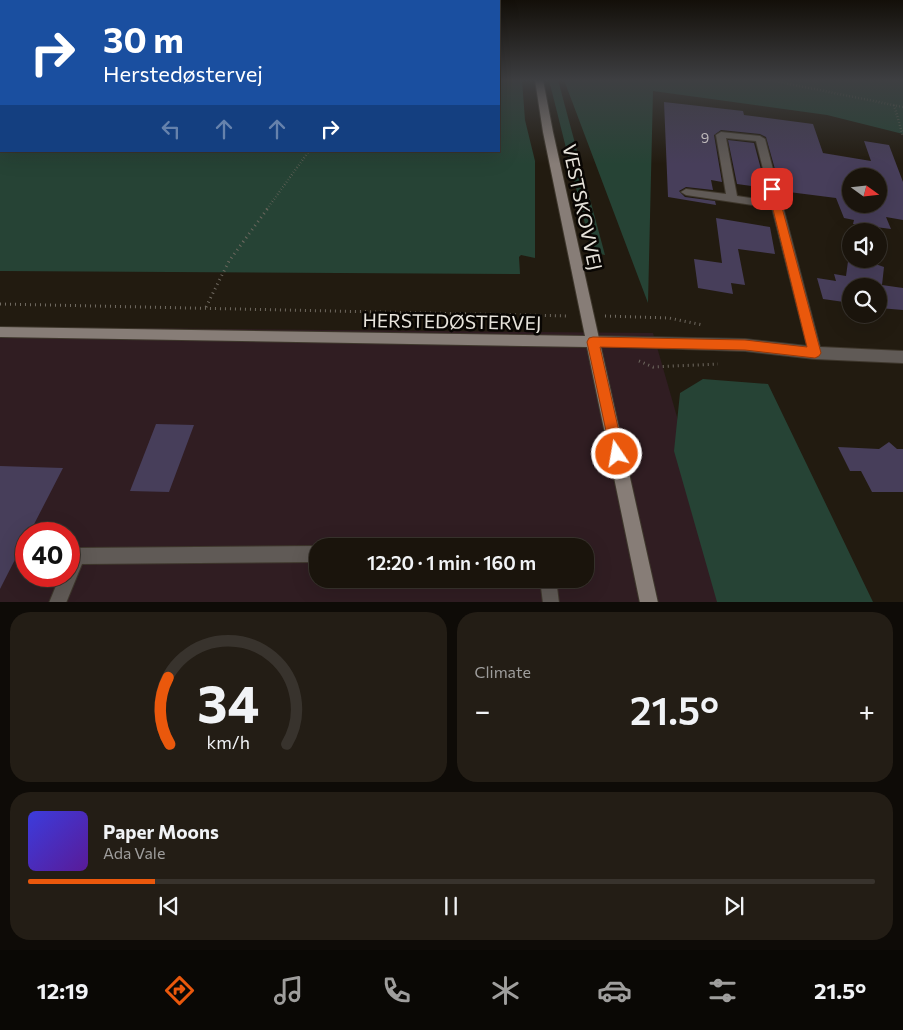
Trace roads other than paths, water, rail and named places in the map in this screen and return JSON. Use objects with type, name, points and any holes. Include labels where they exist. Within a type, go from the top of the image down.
[{"type":"street","name":"VESTSKOVVEJ","points":[[544,108],[649,602]]},
{"type":"street","points":[[732,199],[721,134],[760,139],[815,353]]},
{"type":"street","points":[[686,192],[776,205]]},
{"type":"street","name":"HERSTEDØSTERVEJ","points":[[0,332],[745,345],[815,353],[903,357]]},
{"type":"lane","points":[[80,556],[309,554]]},
{"type":"lane","points":[[57,602],[63,587]]},
{"type":"lane","points":[[549,588],[551,602]]}]
